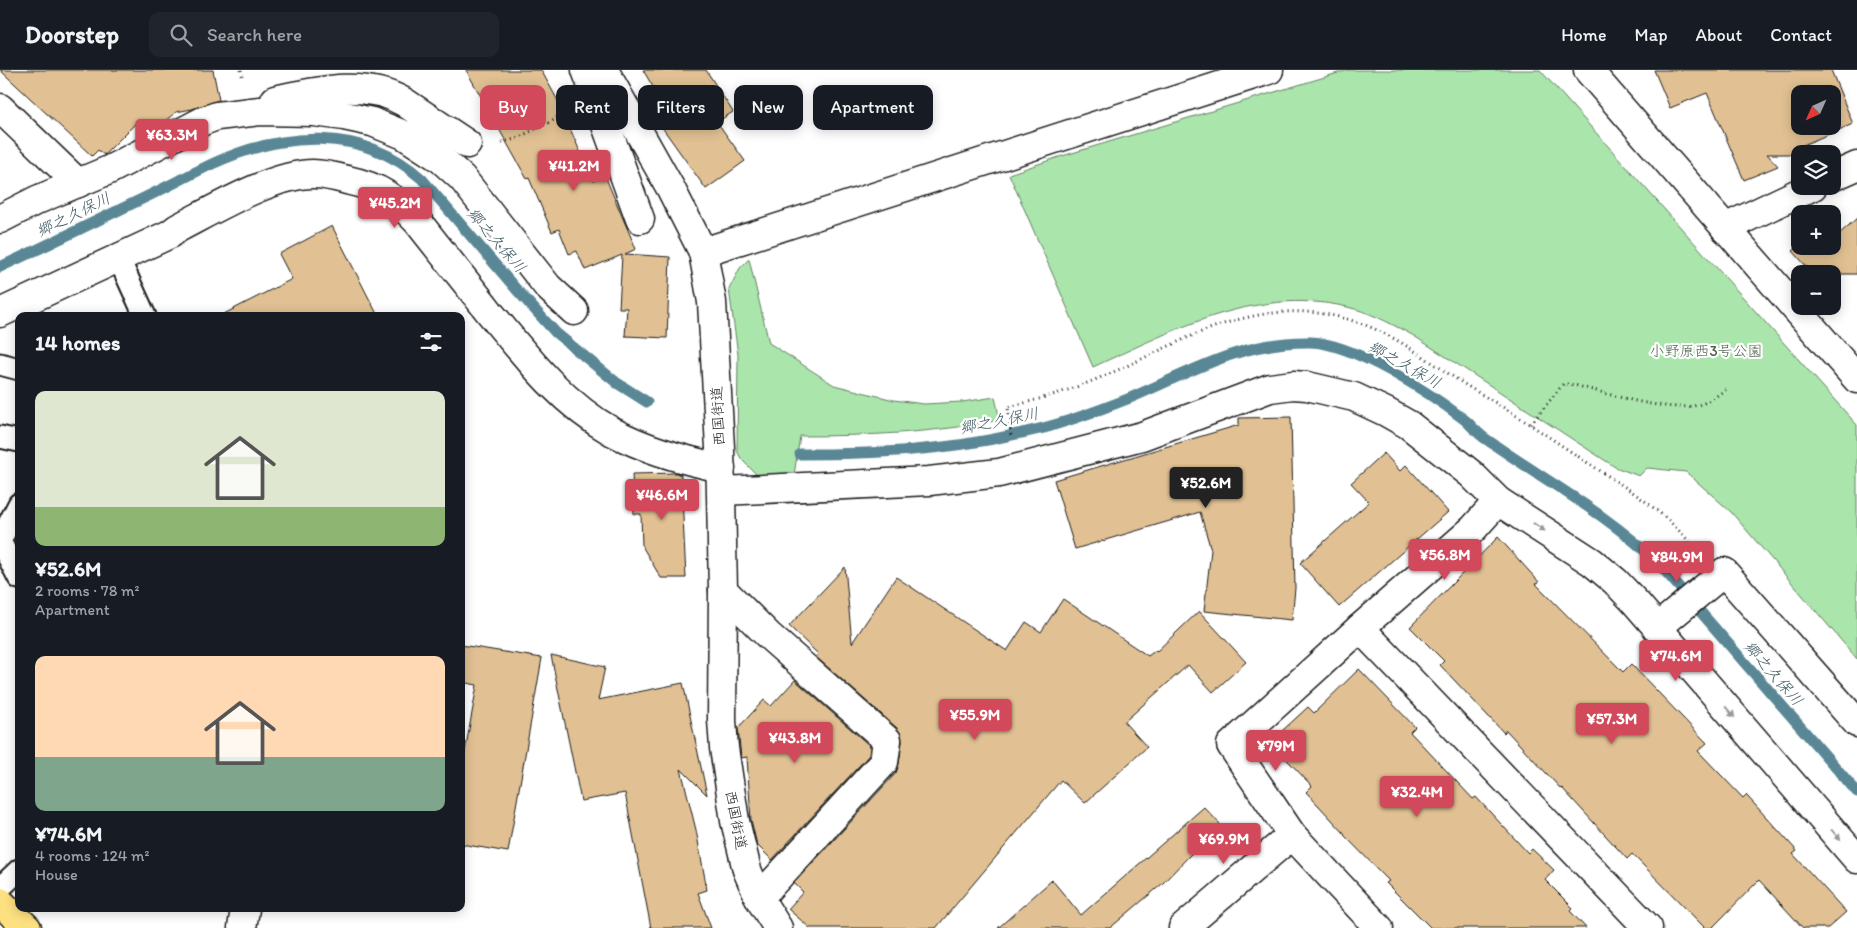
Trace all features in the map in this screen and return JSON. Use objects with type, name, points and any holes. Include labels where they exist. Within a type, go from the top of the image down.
[{"type":"highway","points":[[0,902],[27,928]]},
{"type":"street","points":[[586,70],[640,219]]},
{"type":"street","name":"西国街道","points":[[604,70],[671,189],[703,252],[712,302],[721,479],[723,590],[722,720],[724,748],[739,842],[747,870],[759,898],[778,928]]},
{"type":"street","points":[[703,252],[1269,70]]},
{"type":"street","points":[[1588,70],[1857,379]]},
{"type":"street","points":[[260,111],[268,102],[319,92],[360,88],[394,96],[467,144]]},
{"type":"street","points":[[0,108],[78,183]]},
{"type":"street","points":[[0,219],[109,170],[210,118],[260,111],[314,112],[365,121],[388,128],[404,135],[445,162],[462,178],[543,282],[556,297],[574,312]]},
{"type":"street","points":[[433,154],[443,148],[467,144]]},
{"type":"street","points":[[1841,173],[1857,166]]},
{"type":"street","points":[[0,313],[119,258],[257,189],[286,177],[314,174],[330,175],[370,186],[390,196],[413,217],[521,351],[565,397],[601,424],[637,444],[682,460],[721,479],[929,481],[999,473],[1016,461],[1078,453],[1142,436],[1258,392],[1281,386],[1293,385],[1323,389],[1354,397],[1386,412],[1429,439],[1472,474],[1498,501],[1592,562],[1663,623],[1857,859]]},
{"type":"street","points":[[1724,228],[1794,195]]},
{"type":"street","points":[[1379,928],[1292,834],[1231,745],[1473,529],[1498,501]]},
{"type":"street","points":[[1663,623],[1724,572],[1857,723]]},
{"type":"street","points":[[723,590],[768,635],[887,740],[884,762],[759,898]]},
{"type":"street","points":[[1360,628],[1648,928]]},
{"type":"street","points":[[1183,928],[1292,834]]},
{"type":"street","points":[[242,928],[245,912]]},
{"type":"lane","points":[[119,258],[143,312]]},
{"type":"lane","points":[[0,364],[15,368]]},
{"type":"lane","points":[[0,437],[15,440]]},
{"type":"lane","points":[[15,512],[0,541],[15,570]]},
{"type":"lane","points":[[0,888],[15,874]]},
{"type":"path","points":[[467,144],[480,147],[515,139],[556,120]]},
{"type":"path","points":[[1008,417],[1008,407],[1042,398],[1098,379],[1166,346],[1218,325],[1271,313],[1322,314],[1364,325],[1386,334],[1411,348],[1612,478],[1667,519],[1689,541],[1714,579]]},
{"type":"path","points":[[1530,424],[1563,384],[1570,384],[1652,404],[1683,408],[1710,400],[1728,388]]},
{"type":"green space","name":"小野原西3号公園","points":[[1348,70],[1540,70],[1857,425],[1857,659],[1731,512],[1686,472],[1647,468],[1639,476],[1615,467],[1414,336],[1370,314],[1320,302],[1286,302],[1253,306],[1220,314],[1188,325],[1093,367],[1009,174],[1059,157]]},
{"type":"green space","points":[[749,259],[769,343],[834,385],[894,400],[924,404],[962,402],[995,397],[1000,420],[951,428],[901,433],[800,436],[794,475],[760,478],[742,460],[737,451],[738,355],[729,289],[740,268]]},
{"type":"building","points":[[0,70],[213,70],[219,100],[176,112],[158,127],[148,132],[138,121],[104,155],[98,150],[92,156]]},
{"type":"building","points":[[466,70],[541,70],[556,97],[556,130],[571,130],[593,181],[605,176],[636,249],[625,254],[670,257],[667,338],[625,336],[627,308],[619,308],[622,255],[585,270],[577,251],[569,254],[559,229],[552,232],[529,178],[527,179],[500,130],[546,130],[546,85],[480,85],[480,95]]},
{"type":"building","points":[[643,70],[706,70],[716,85],[652,85]]},
{"type":"building","points":[[1654,70],[1831,70],[1837,85],[1791,85],[1791,135],[1827,135],[1803,145],[1791,145],[1791,154],[1767,154],[1778,166],[1744,180],[1707,93],[1670,108]]},
{"type":"building","points":[[1841,95],[1853,124],[1841,129]]},
{"type":"building","points":[[724,98],[733,112],[724,118]]},
{"type":"building","points":[[664,130],[723,130],[745,161],[706,189]]},
{"type":"building","points":[[1857,218],[1857,274],[1841,274],[1841,265],[1805,265],[1796,255],[1841,255],[1841,232]]},
{"type":"building","points":[[332,226],[376,312],[228,312],[292,279],[279,254]]},
{"type":"building","points":[[1291,417],[1295,588],[1292,620],[1204,611],[1211,550],[1200,512],[1075,549],[1054,480],[1239,425],[1239,418]]},
{"type":"building","points":[[1384,453],[1400,471],[1406,465],[1448,512],[1339,607],[1300,563],[1369,502],[1351,483]]},
{"type":"building","points":[[676,473],[681,475],[686,578],[661,578],[642,546],[641,514],[634,514],[632,474]]},
{"type":"building","points":[[1498,537],[1539,582],[1536,584],[1623,672],[1631,664],[1707,743],[1698,751],[1743,798],[1746,795],[1797,851],[1793,854],[1846,912],[1828,928],[1803,928],[1759,880],[1712,928],[1705,928],[1632,854],[1627,859],[1562,788],[1506,730],[1504,733],[1440,665],[1444,661],[1410,627]]},
{"type":"building","points":[[845,567],[852,643],[896,577],[1007,651],[1026,622],[1041,632],[1063,599],[1148,656],[1157,651],[1199,611],[1246,662],[1213,692],[1188,665],[1124,722],[1147,747],[1085,803],[1061,780],[936,928],[810,928],[788,909],[803,892],[794,883],[896,773],[902,742],[901,734],[897,728],[816,657],[818,654],[789,626]]},
{"type":"building","points":[[465,646],[542,658],[508,852],[465,845],[465,752],[477,685],[465,683]]},
{"type":"building","points":[[551,655],[605,667],[598,700],[683,683],[707,795],[681,769],[696,830],[707,890],[698,893],[711,928],[651,928],[625,793],[581,801]]},
{"type":"building","points":[[1359,669],[1415,727],[1410,732],[1473,799],[1476,797],[1528,853],[1532,849],[1554,870],[1545,880],[1573,908],[1570,911],[1586,928],[1431,928],[1386,883],[1389,881],[1344,835],[1306,792],[1312,786],[1270,742],[1308,707],[1314,713]]},
{"type":"building","points":[[795,680],[870,746],[869,755],[772,860],[757,845],[751,820],[747,757],[741,758],[738,728],[764,700],[771,706]]},
{"type":"building","points":[[1204,807],[1220,824],[1162,884],[1110,928],[998,928],[1052,880],[1081,915]]},
{"type":"waterway","name":"郷之久保川","points":[[0,267],[238,153],[265,145],[293,140],[320,139],[347,142],[374,149],[399,162],[422,179],[556,333],[617,383],[647,402]]},
{"type":"waterway","name":"郷之久保川","points":[[800,454],[909,450],[990,440],[1045,428],[1081,416],[1125,400],[1214,361],[1260,347],[1284,343],[1310,342],[1348,351],[1391,371],[1432,397],[1465,420],[1483,437],[1597,513],[1639,546],[1659,564],[1857,792]]}]
